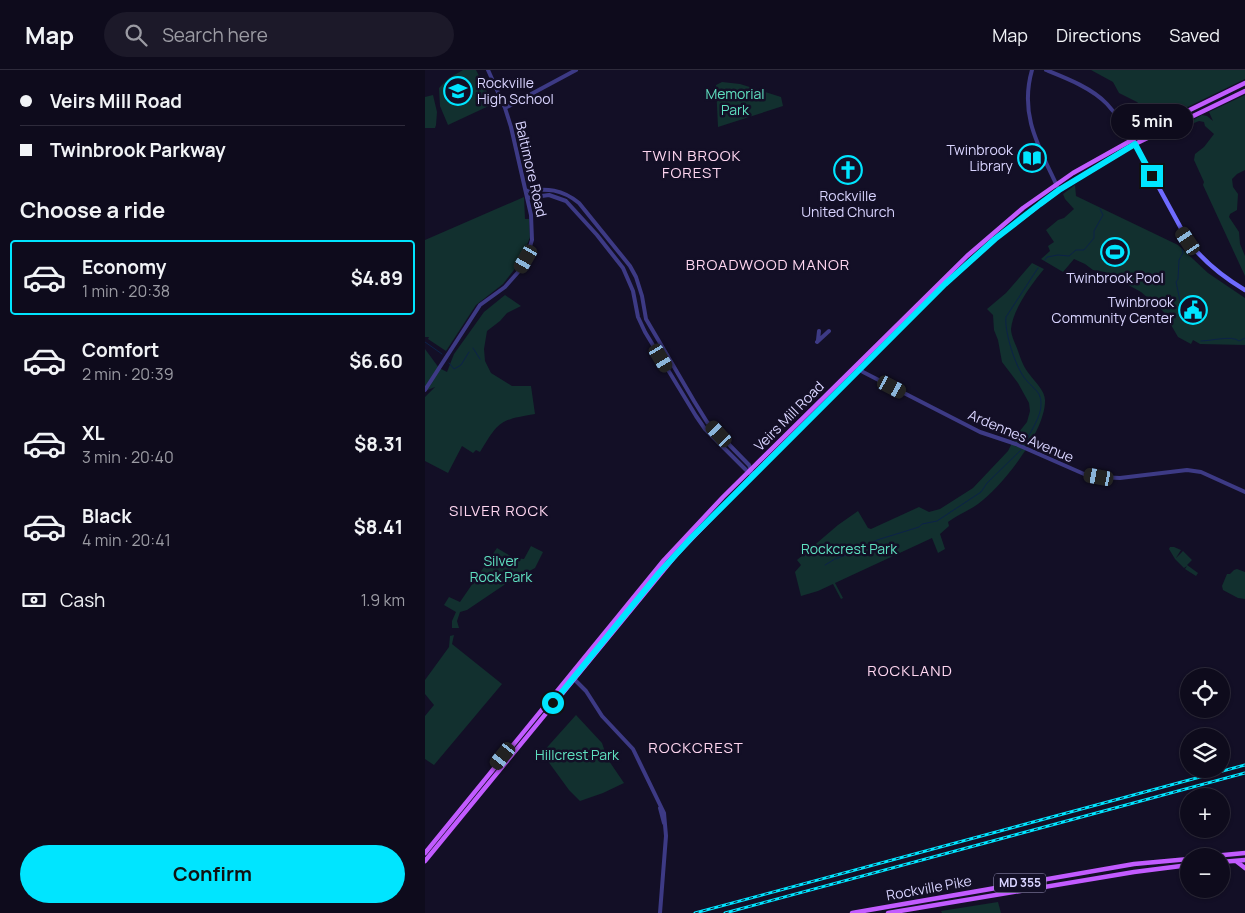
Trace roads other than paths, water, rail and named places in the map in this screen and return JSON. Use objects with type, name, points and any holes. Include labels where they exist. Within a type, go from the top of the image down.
[{"type":"main road","name":"Veirs Mill Road","points":[[425,852],[571,677],[676,555],[751,472],[994,232],[1056,184],[1245,83]]},
{"type":"main road","name":"Veirs Mill Road","points":[[943,282],[1059,190],[1133,142],[1245,91]]},
{"type":"main road","points":[[1133,142],[1181,231],[1193,248],[1219,273],[1245,290]]},
{"type":"main road","name":"Veirs Mill Road","points":[[425,860],[571,677]]},
{"type":"main road","points":[[1230,854],[1245,853]]},
{"type":"main road","name":"Rockville Pike","points":[[852,913],[1134,864],[1180,860]]},
{"type":"main road","points":[[1230,861],[1245,860]]},
{"type":"main road","points":[[1236,861],[1245,868]]},
{"type":"main road","name":"Rockville Pike","points":[[888,913],[1134,872],[1180,866]]},
{"type":"main road","points":[[925,900],[926,906]]},
{"type":"street","name":"Baltimore Road","points":[[425,390],[480,305],[514,278],[526,259],[532,240],[531,215],[505,108],[488,70]]},
{"type":"street","points":[[505,108],[576,70]]},
{"type":"street","points":[[1032,70],[1028,88],[1027,108],[1031,128],[1059,190]]},
{"type":"street","points":[[1046,70],[1078,85],[1105,102],[1121,120],[1133,142]]},
{"type":"street","points":[[526,192],[548,189],[573,198],[627,262],[636,278],[642,296],[646,319],[693,401],[707,422],[751,472]]},
{"type":"street","points":[[527,198],[549,195],[566,201],[597,235],[623,268],[633,291],[638,317],[645,332],[696,416],[705,429],[751,472]]},
{"type":"street","points":[[819,331],[820,336],[817,342],[829,331]]},
{"type":"street","name":"Ardennes Avenue","points":[[857,368],[980,432],[1016,444],[1084,474],[1121,478],[1196,470],[1245,492]]},
{"type":"street","points":[[571,677],[586,691],[602,716],[633,749],[661,808],[666,836],[660,913]]},
{"type":"waterway","points":[[1045,260],[1047,257],[1069,256],[1076,250],[1084,250],[1094,238],[1094,231],[1103,215],[1100,209]]},
{"type":"waterway","points":[[1182,249],[1183,253],[1179,260],[1178,279],[1176,282],[1185,319]]},
{"type":"waterway","points":[[1025,443],[1040,413],[1041,399],[1037,391],[1023,376],[1015,360],[1007,331],[1006,317],[1038,268]]},
{"type":"waterway","points":[[1201,341],[1227,338],[1239,341],[1245,338]]},
{"type":"waterway","points":[[425,342],[442,354]]},
{"type":"waterway","points":[[473,348],[480,359]]},
{"type":"waterway","points":[[449,363],[454,369],[461,365],[469,352]]},
{"type":"waterway","points":[[825,565],[877,540],[919,527],[922,524],[937,521],[981,492],[987,483],[1021,450]]},
{"type":"railway","points":[[695,913],[1245,765]]},
{"type":"railway","points":[[725,913],[1245,773]]},
{"type":"place","name":"Rockville High School","points":[[458,91]]},
{"type":"place","name":"Twinbrook Library","points":[[1032,158]]},
{"type":"place","name":"Rockville United Church","points":[[848,170]]},
{"type":"place","name":"Twinbrook Pool","points":[[1115,252]]},
{"type":"place","name":"Twinbrook Community Center","points":[[1193,310]]},
{"type":"district","name":"TWIN BROOK FOREST","points":[[692,164]]},
{"type":"district","name":"BROADWOOD MANOR","points":[[768,265]]},
{"type":"district","name":"SILVER ROCK","points":[[499,511]]},
{"type":"district","name":"ROCKLAND","points":[[910,671]]},
{"type":"district","name":"ROCKCREST","points":[[696,748]]},
{"type":"park label","name":"Memorial Park","points":[[735,102]]},
{"type":"park label","name":"Rockcrest Park","points":[[849,549]]},
{"type":"park label","name":"Silver Rock Park","points":[[501,570]]},
{"type":"park label","name":"Hillcrest Park","points":[[577,755]]}]
